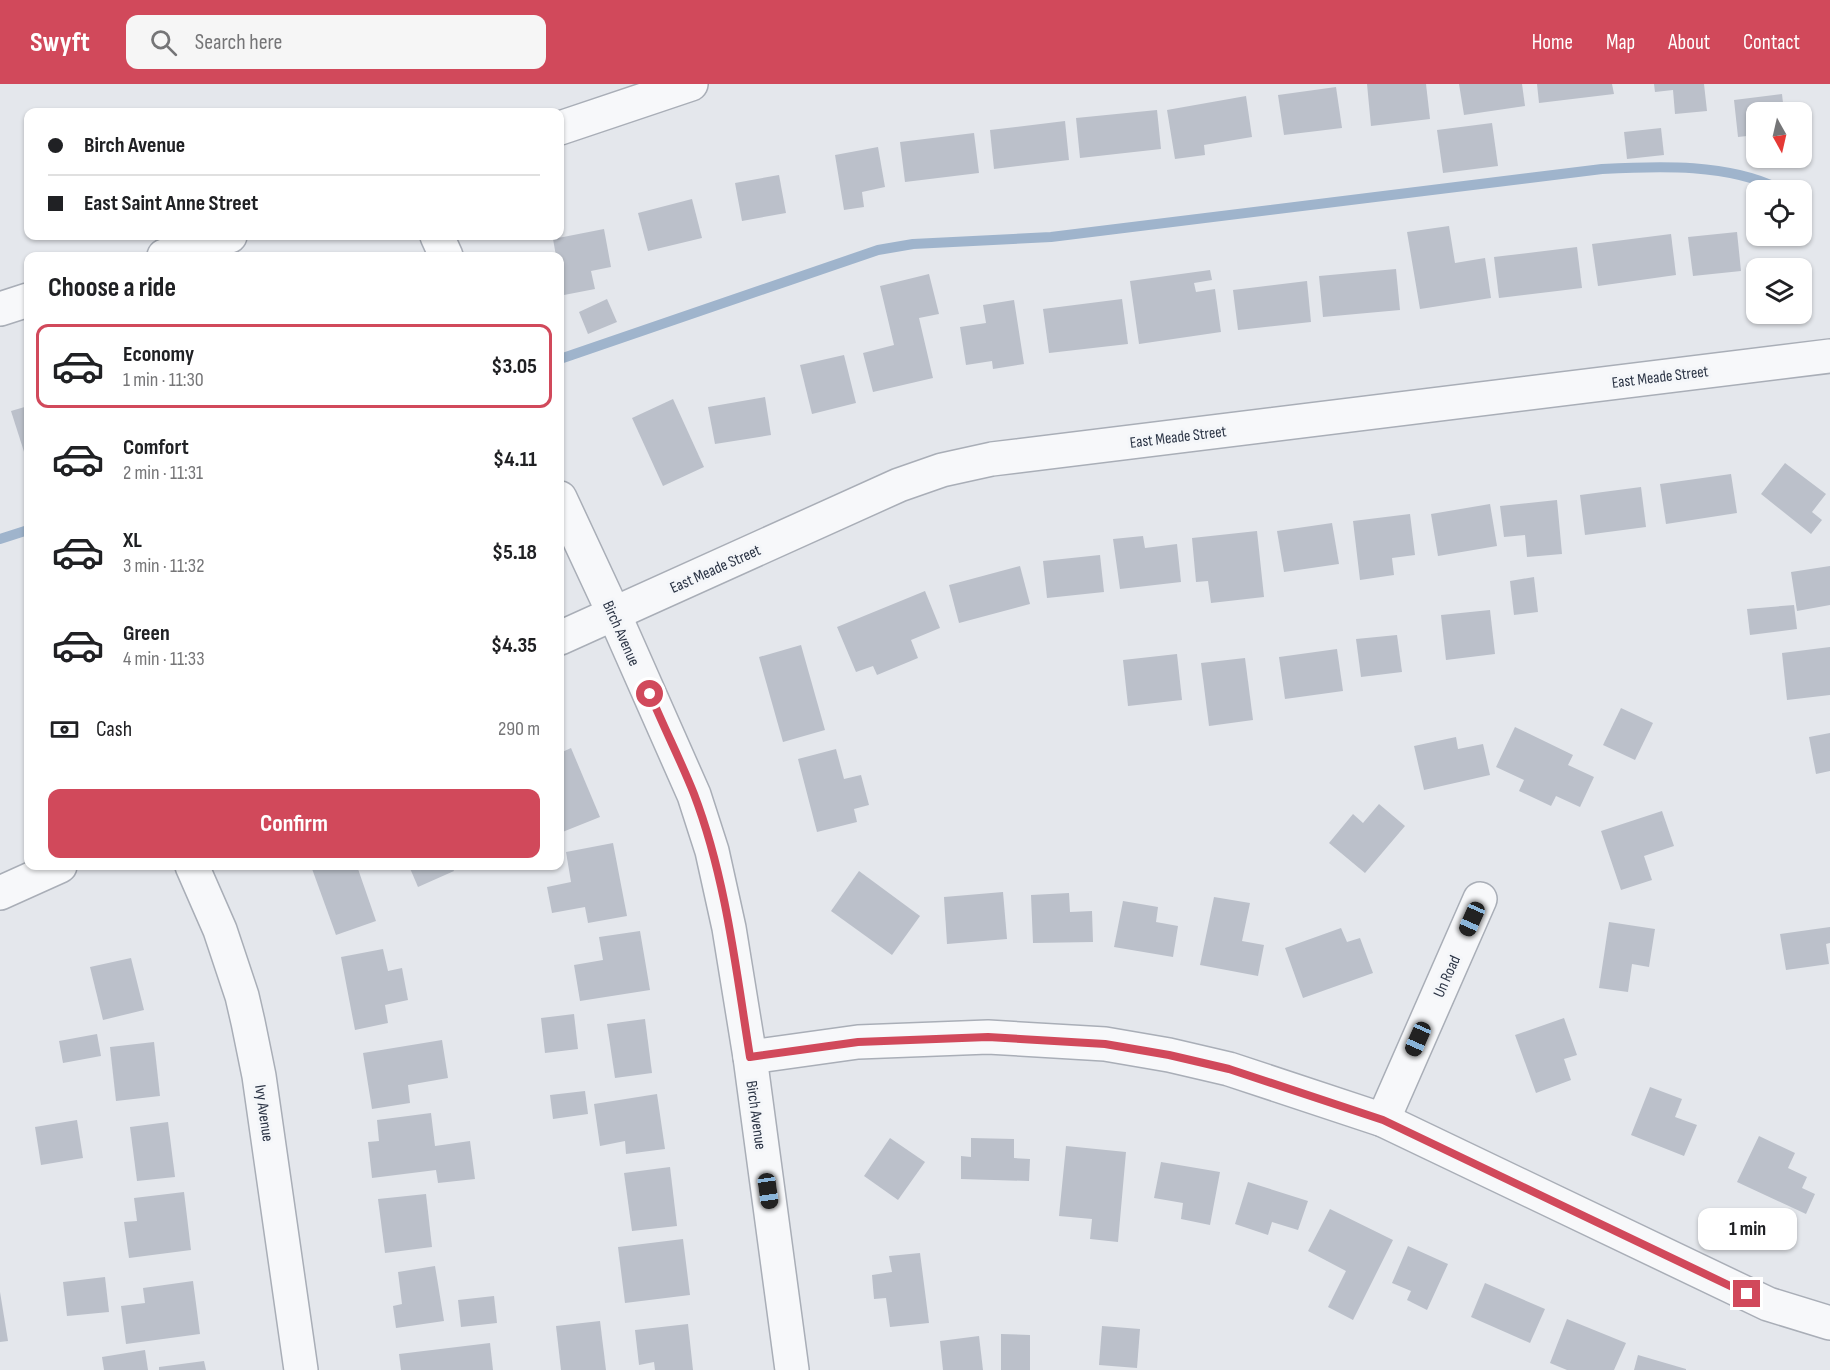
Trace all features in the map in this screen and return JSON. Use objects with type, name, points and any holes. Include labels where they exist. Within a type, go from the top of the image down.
[{"type":"street","points":[[564,127],[691,84]]},
{"type":"street","points":[[177,252],[217,240]]},
{"type":"street","points":[[0,309],[24,301]]},
{"type":"street","name":"East Meade Street","points":[[564,636],[899,485],[942,470],[1004,458],[1830,356]]},
{"type":"street","name":"Birch Avenue","points":[[564,507],[694,795],[712,851],[729,928],[750,1057],[792,1370]]},
{"type":"street","points":[[0,893],[51,870]]},
{"type":"street","name":"Ivy Avenue","points":[[194,870],[220,930],[242,996],[260,1076],[301,1370]]},
{"type":"street","name":"Un Road","points":[[1383,1120],[1480,899]]},
{"type":"street","points":[[750,1057],[858,1042],[988,1037],[1105,1044],[1169,1055],[1229,1069],[1383,1120],[1768,1304],[1830,1323]]},
{"type":"building","points":[[1367,84],[1426,84],[1430,119],[1371,126]]},
{"type":"building","points":[[1459,84],[1522,84],[1525,106],[1464,115]]},
{"type":"building","points":[[1537,84],[1612,84],[1614,94],[1539,103]]},
{"type":"building","points":[[1654,84],[1704,84],[1707,111],[1675,114],[1673,90],[1655,92]]},
{"type":"building","points":[[1336,87],[1342,128],[1284,135],[1278,95]]},
{"type":"building","points":[[1782,94],[1783,102],[1746,102],[1746,136],[1738,137],[1734,100]]},
{"type":"building","points":[[1246,96],[1252,137],[1204,145],[1205,155],[1175,159],[1167,110]]},
{"type":"building","points":[[1157,110],[1161,149],[1080,158],[1076,118]]},
{"type":"building","points":[[1065,121],[1069,160],[994,169],[990,130]]},
{"type":"building","points":[[1492,123],[1498,166],[1443,173],[1437,130]]},
{"type":"building","points":[[1661,128],[1664,155],[1627,159],[1624,132]]},
{"type":"building","points":[[974,133],[979,173],[905,182],[900,142]]},
{"type":"building","points":[[878,147],[885,187],[862,192],[864,207],[844,210],[835,155]]},
{"type":"building","points":[[779,175],[786,213],[742,221],[735,183]]},
{"type":"building","points":[[692,199],[702,238],[648,251],[638,213]]},
{"type":"building","points":[[1449,226],[1455,263],[1485,258],[1491,298],[1420,309],[1407,232]]},
{"type":"building","points":[[604,229],[611,267],[591,271],[595,289],[564,295],[564,252],[555,252],[553,240],[564,240],[564,237]]},
{"type":"building","points":[[1737,232],[1741,271],[1693,276],[1688,237]]},
{"type":"building","points":[[1671,234],[1676,275],[1598,286],[1592,244]]},
{"type":"building","points":[[1577,247],[1582,288],[1499,298],[1494,257]]},
{"type":"building","points":[[1396,269],[1400,310],[1323,317],[1319,276]]},
{"type":"building","points":[[1210,270],[1212,280],[1194,283],[1196,292],[1215,289],[1221,332],[1139,344],[1130,281]]},
{"type":"building","points":[[929,274],[939,314],[919,318],[933,378],[873,392],[863,353],[894,345],[880,286]]},
{"type":"building","points":[[1307,281],[1311,322],[1238,330],[1233,290]]},
{"type":"building","points":[[607,299],[617,322],[588,334],[579,312]]},
{"type":"building","points":[[1122,299],[1128,344],[1049,353],[1043,309]]},
{"type":"building","points":[[1014,300],[1024,364],[993,369],[992,361],[966,365],[960,327],[986,323],[983,305]]},
{"type":"building","points":[[844,355],[856,403],[812,414],[800,365]]},
{"type":"building","points":[[765,397],[771,435],[715,444],[708,407]]},
{"type":"building","points":[[673,399],[704,467],[663,486],[632,418]]},
{"type":"building","points":[[24,407],[24,452],[11,411]]},
{"type":"building","points":[[1785,463],[1826,494],[1812,512],[1822,520],[1811,534],[1761,494]]},
{"type":"building","points":[[1731,474],[1737,513],[1666,524],[1660,484]]},
{"type":"building","points":[[1641,487],[1646,527],[1585,535],[1580,495]]},
{"type":"building","points":[[1557,500],[1562,554],[1527,557],[1525,535],[1504,537],[1500,506]]},
{"type":"building","points":[[1490,504],[1497,546],[1438,556],[1431,514]]},
{"type":"building","points":[[1410,514],[1415,555],[1392,558],[1394,575],[1360,580],[1353,521]]},
{"type":"building","points":[[1332,523],[1339,564],[1284,572],[1277,531]]},
{"type":"building","points":[[1257,531],[1264,597],[1211,603],[1208,581],[1196,582],[1192,538]]},
{"type":"building","points":[[1143,536],[1145,548],[1177,544],[1181,582],[1120,589],[1113,539]]},
{"type":"building","points":[[1100,555],[1104,592],[1047,598],[1043,561]]},
{"type":"building","points":[[1020,566],[1030,604],[959,623],[949,585]]},
{"type":"building","points":[[1830,566],[1830,605],[1797,611],[1791,572]]},
{"type":"building","points":[[1534,577],[1538,612],[1514,615],[1510,581]]},
{"type":"building","points":[[925,591],[940,628],[911,640],[918,658],[877,675],[873,666],[856,672],[837,627]]},
{"type":"building","points":[[1794,605],[1797,629],[1750,635],[1747,609]]},
{"type":"building","points":[[1490,610],[1495,654],[1446,660],[1441,615]]},
{"type":"building","points":[[1397,635],[1402,672],[1361,677],[1356,639]]},
{"type":"building","points":[[801,645],[825,730],[783,742],[759,657]]},
{"type":"building","points":[[1830,647],[1830,695],[1787,700],[1782,653]]},
{"type":"building","points":[[1337,649],[1343,691],[1285,699],[1279,657]]},
{"type":"building","points":[[1177,654],[1182,700],[1128,706],[1123,660]]},
{"type":"building","points":[[1245,658],[1253,720],[1209,726],[1201,663]]},
{"type":"building","points":[[1621,708],[1653,723],[1635,760],[1603,745]]},
{"type":"building","points":[[1515,727],[1573,755],[1568,765],[1594,777],[1580,807],[1556,796],[1551,806],[1519,791],[1524,780],[1496,767]]},
{"type":"building","points":[[1830,733],[1830,771],[1816,774],[1809,737]]},
{"type":"building","points":[[1456,737],[1458,749],[1483,744],[1490,775],[1424,790],[1414,746]]},
{"type":"building","points":[[571,748],[600,817],[564,831],[564,751]]},
{"type":"building","points":[[836,749],[844,779],[861,775],[869,805],[854,809],[857,822],[817,832],[798,759]]},
{"type":"building","points":[[1379,804],[1405,826],[1365,873],[1329,843],[1353,814],[1363,823]]},
{"type":"building","points":[[1662,811],[1674,846],[1644,856],[1652,880],[1621,890],[1601,831]]},
{"type":"building","points":[[613,843],[627,916],[588,923],[585,907],[552,913],[547,887],[571,882],[566,852]]},
{"type":"building","points":[[312,870],[358,870],[376,921],[336,935]]},
{"type":"building","points":[[411,870],[454,870],[454,871],[418,887]]},
{"type":"building","points":[[859,871],[920,916],[892,955],[831,911]]},
{"type":"building","points":[[1003,892],[1007,939],[947,944],[944,897]]},
{"type":"building","points":[[1069,893],[1070,912],[1092,911],[1093,942],[1033,943],[1031,895]]},
{"type":"building","points":[[1214,897],[1250,903],[1242,941],[1264,945],[1258,976],[1200,965]]},
{"type":"building","points":[[1123,901],[1158,907],[1156,922],[1178,926],[1173,957],[1114,947]]},
{"type":"building","points":[[1609,922],[1655,929],[1649,967],[1632,964],[1628,992],[1599,988]]},
{"type":"building","points":[[1830,927],[1830,943],[1826,944],[1829,964],[1786,970],[1780,934]]},
{"type":"building","points":[[1341,928],[1347,942],[1360,938],[1373,973],[1303,998],[1285,948]]},
{"type":"building","points":[[640,931],[650,990],[580,1001],[574,965],[603,960],[599,937]]},
{"type":"building","points":[[383,949],[388,971],[402,968],[408,1000],[385,1005],[388,1023],[355,1030],[341,957]]},
{"type":"building","points":[[131,958],[144,1010],[103,1020],[90,967]]},
{"type":"building","points":[[574,1014],[578,1049],[545,1053],[541,1018]]},
{"type":"building","points":[[1564,1018],[1577,1055],[1564,1059],[1571,1080],[1536,1093],[1515,1035]]},
{"type":"building","points":[[645,1019],[652,1073],[615,1078],[607,1024]]},
{"type":"building","points":[[97,1034],[101,1056],[63,1063],[59,1041]]},
{"type":"building","points":[[442,1040],[448,1078],[408,1085],[410,1103],[372,1109],[363,1053]]},
{"type":"building","points":[[154,1042],[160,1096],[116,1101],[110,1047]]},
{"type":"building","points":[[1650,1087],[1682,1099],[1675,1117],[1697,1125],[1684,1156],[1631,1135]]},
{"type":"building","points":[[585,1091],[588,1114],[553,1119],[550,1095]]},
{"type":"building","points":[[657,1094],[665,1149],[626,1154],[625,1141],[600,1146],[594,1104]]},
{"type":"building","points":[[431,1113],[435,1146],[470,1141],[475,1179],[438,1183],[436,1170],[372,1178],[368,1142],[379,1141],[377,1120]]},
{"type":"building","points":[[77,1120],[83,1158],[41,1165],[35,1127]]},
{"type":"building","points":[[168,1122],[175,1177],[137,1181],[130,1127]]},
{"type":"building","points":[[1759,1136],[1795,1153],[1788,1168],[1807,1177],[1802,1188],[1815,1194],[1806,1214],[1737,1182]]},
{"type":"building","points":[[890,1138],[925,1162],[898,1200],[864,1176]]},
{"type":"building","points":[[971,1138],[1014,1139],[1014,1158],[1030,1159],[1029,1181],[961,1179],[961,1156],[971,1157]]},
{"type":"building","points":[[1066,1146],[1126,1152],[1118,1242],[1090,1239],[1092,1219],[1059,1216]]},
{"type":"building","points":[[1161,1162],[1220,1172],[1210,1225],[1181,1219],[1183,1203],[1154,1198]]},
{"type":"building","points":[[670,1167],[677,1226],[632,1231],[624,1173]]},
{"type":"building","points":[[1248,1182],[1308,1201],[1298,1230],[1272,1222],[1268,1235],[1235,1224]]},
{"type":"building","points":[[184,1192],[191,1250],[129,1258],[124,1222],[137,1221],[134,1198]]},
{"type":"building","points":[[426,1194],[432,1247],[385,1253],[378,1199]]},
{"type":"building","points":[[1330,1209],[1393,1240],[1353,1320],[1328,1307],[1346,1271],[1308,1251]]},
{"type":"building","points":[[683,1239],[690,1295],[625,1303],[618,1247]]},
{"type":"building","points":[[1408,1246],[1448,1264],[1427,1310],[1407,1300],[1411,1291],[1392,1283]]},
{"type":"building","points":[[920,1253],[929,1323],[890,1327],[886,1298],[874,1299],[872,1275],[892,1272],[889,1256]]},
{"type":"building","points":[[435,1266],[444,1321],[396,1328],[393,1306],[402,1304],[398,1272]]},
{"type":"building","points":[[105,1277],[109,1312],[67,1316],[63,1282]]},
{"type":"building","points":[[193,1281],[200,1334],[126,1344],[121,1306],[145,1303],[143,1288]]},
{"type":"building","points":[[1485,1283],[1545,1309],[1530,1343],[1471,1317]]},
{"type":"building","points":[[0,1292],[8,1341],[0,1342]]},
{"type":"building","points":[[494,1296],[497,1323],[461,1327],[458,1300]]},
{"type":"building","points":[[1567,1319],[1626,1343],[1614,1370],[1567,1370],[1550,1363]]},
{"type":"building","points":[[600,1321],[606,1370],[561,1370],[556,1326]]},
{"type":"building","points":[[688,1324],[693,1370],[655,1370],[654,1362],[639,1365],[635,1330]]},
{"type":"building","points":[[1102,1326],[1140,1329],[1137,1368],[1099,1365]]},
{"type":"building","points":[[1001,1334],[1030,1335],[1030,1370],[1001,1370]]},
{"type":"building","points":[[979,1336],[983,1370],[943,1370],[940,1341]]},
{"type":"building","points":[[490,1343],[493,1370],[401,1370],[399,1354]]},
{"type":"building","points":[[145,1350],[148,1370],[104,1370],[102,1357]]},
{"type":"building","points":[[1638,1355],[1686,1369],[1686,1370],[1634,1370]]},
{"type":"building","points":[[204,1361],[206,1370],[159,1370],[159,1367]]},
{"type":"waterway","points":[[564,358],[878,250],[913,244],[1051,237],[1602,169],[1693,168],[1757,180]]},
{"type":"waterway","points":[[0,539],[24,531]]},
{"type":"route","points":[[650,694],[694,795],[712,851],[729,928],[750,1057],[858,1042],[988,1037],[1105,1044],[1169,1055],[1229,1069],[1383,1120],[1747,1294]]}]
